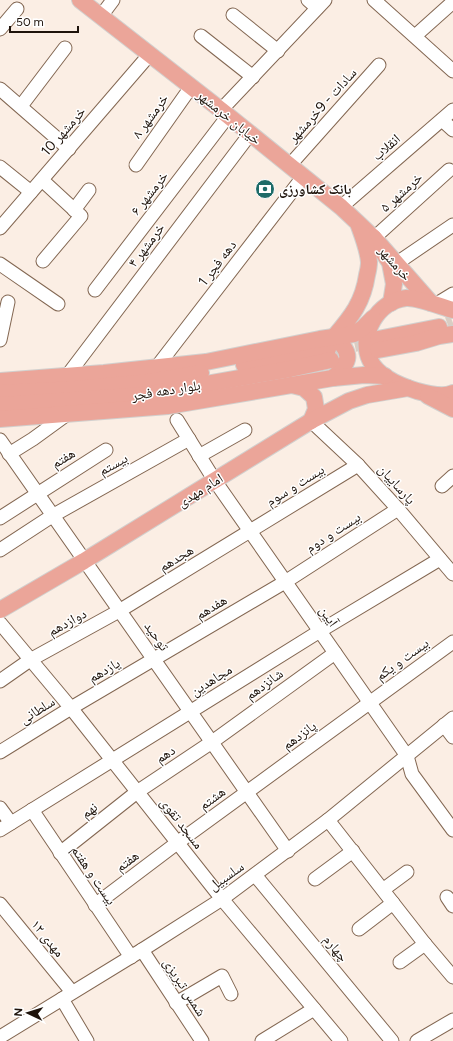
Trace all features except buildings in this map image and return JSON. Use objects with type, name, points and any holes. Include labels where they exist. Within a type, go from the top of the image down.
[{"type":"main road","name":"خیابان خرمشهر","points":[[80,0],[225,113],[341,207],[374,238]]},
{"type":"main road","points":[[331,349],[359,305],[366,284],[369,262],[364,239],[356,221]]},
{"type":"main road","name":"خرمشهر","points":[[374,238],[445,313]]},
{"type":"main road","name":"خرمشهر","points":[[374,238],[390,263],[394,284],[391,303]]},
{"type":"main road","points":[[331,349],[363,328],[382,309],[391,303],[408,298],[445,313],[415,337],[378,344]]},
{"type":"main road","points":[[374,318],[368,328],[366,343],[370,360],[378,370],[394,382],[429,394],[448,395],[453,393]]},
{"type":"main road","points":[[0,381],[156,368],[331,349],[342,343],[347,352],[347,363],[333,378]]},
{"type":"main road","name":"بلوار دهه فجر","points":[[0,393],[75,389],[149,382],[294,357],[331,349]]},
{"type":"main road","name":"بلوار دهه فجر","points":[[0,405],[144,395],[290,369],[331,349]]},
{"type":"main road","points":[[0,419],[168,406],[333,378],[364,375],[385,376]]},
{"type":"main road","points":[[292,385],[304,388],[314,397],[316,409],[311,421]]},
{"type":"main road","points":[[413,389],[453,409]]},
{"type":"main road","name":"امام مهدی","points":[[0,610],[84,561],[311,421],[361,397],[413,389]]},
{"type":"street","points":[[101,16],[113,0]]},
{"type":"street","points":[[374,0],[453,71]]},
{"type":"street","points":[[414,36],[453,2]]},
{"type":"street","name":"خرمشهر ۶","points":[[95,290],[225,113],[253,77],[278,51],[317,3]]},
{"type":"street","points":[[0,29],[17,9]]},
{"type":"street","points":[[233,15],[278,51]]},
{"type":"street","points":[[201,36],[253,77]]},
{"type":"street","points":[[21,106],[65,48]]},
{"type":"street","name":"خرمشهر 10","points":[[1,225],[42,180],[150,54]]},
{"type":"street","name":"سادات - 9خرمشهر","points":[[289,166],[379,65]]},
{"type":"street","name":"خرمشهر ۸","points":[[136,165],[191,87]]},
{"type":"street","points":[[0,89],[69,148]]},
{"type":"street","name":"انقلاب","points":[[341,207],[453,110]]},
{"type":"street","points":[[442,120],[453,130]]},
{"type":"street","name":"خرمشهر ۴","points":[[67,376],[250,134]]},
{"type":"street","points":[[0,167],[31,192]]},
{"type":"street","name":"خرمشهر ۵","points":[[374,238],[450,170]]},
{"type":"street","name":"دهه فجر 1","points":[[156,368],[303,177]]},
{"type":"street","points":[[42,180],[81,216],[44,261]]},
{"type":"street","points":[[74,210],[89,190]]},
{"type":"street","points":[[397,263],[453,225]]},
{"type":"street","points":[[0,264],[58,304]]},
{"type":"street","points":[[445,313],[453,294]]},
{"type":"street","points":[[0,340],[8,302]]},
{"type":"street","points":[[9,454],[33,440],[66,415]]},
{"type":"street","name":"آیین","points":[[177,420],[214,481],[407,756],[412,774],[453,830]]},
{"type":"street","name":"پارساییان","points":[[311,421],[358,464],[453,574]]},
{"type":"street","points":[[199,456],[245,430]]},
{"type":"street","name":"بیستم","points":[[52,516],[188,439]]},
{"type":"street","name":"توحید","points":[[0,440],[288,851]]},
{"type":"street","name":"هفتم","points":[[0,518],[106,450]]},
{"type":"street","name":"بیست و سوم","points":[[250,532],[358,464]]},
{"type":"street","points":[[442,486],[453,476]]},
{"type":"street","name":"بیست و دوم","points":[[285,582],[398,509]]},
{"type":"street","points":[[0,550],[52,516]]},
{"type":"street","name":"هجدهم","points":[[120,611],[250,532]]},
{"type":"street","name":"مجاهدین","points":[[5,826],[320,631],[440,559]]},
{"type":"street","name":"هفدهم","points":[[154,660],[285,582]]},
{"type":"street","name":"دوازدهم","points":[[0,681],[30,660],[120,611]]},
{"type":"street","name":"مسجد تقوی","points":[[0,623],[71,708],[222,899],[341,1041]]},
{"type":"street","name":"بیست و یکم","points":[[370,703],[453,642]]},
{"type":"street","name":"شانزدهم","points":[[212,742],[335,653]]},
{"type":"street","name":"یازدهم","points":[[71,708],[154,660]]},
{"type":"street","name":"پانزدهم","points":[[247,792],[370,703]]},
{"type":"street","name":"سلطانی","points":[[0,752],[71,708]]},
{"type":"street","points":[[449,722],[453,737]]},
{"type":"street","name":"سلسبیل","points":[[0,1037],[222,899],[328,820],[449,722]]},
{"type":"street","name":"دهم","points":[[137,792],[212,742]]},
{"type":"street","name":"نهم","points":[[60,853],[137,792]]},
{"type":"street","name":"هشتم","points":[[177,843],[247,792]]},
{"type":"street","points":[[0,808],[5,826]]},
{"type":"street","name":"بیست و هفتم","points":[[32,810],[96,905],[136,953]]},
{"type":"street","points":[[328,820],[384,889],[425,944],[453,976]]},
{"type":"street","name":"هفتم","points":[[96,905],[177,843]]},
{"type":"street","points":[[315,879],[354,851]]},
{"type":"street","points":[[384,889],[408,872]]},
{"type":"street","name":"چهارم","points":[[255,875],[392,1041]]},
{"type":"street","points":[[359,929],[393,903]]},
{"type":"street","name":"مهدی ۱۲","points":[[0,904],[67,996],[88,1041]]},
{"type":"street","points":[[400,962],[425,944]]},
{"type":"street","name":"شمس تبریزی","points":[[136,953],[176,1002],[202,1041]]},
{"type":"street","points":[[176,1002],[222,976],[231,994]]},
{"type":"street","points":[[262,1041],[314,1009]]},
{"type":"street","points":[[416,1041],[453,1020]]},
{"type":"tunnel","points":[[448,325],[453,323]]},
{"type":"tunnel","points":[[331,349],[378,339]]},
{"type":"place","name":"بانک کشاورزی","points":[[265,189]]}]
